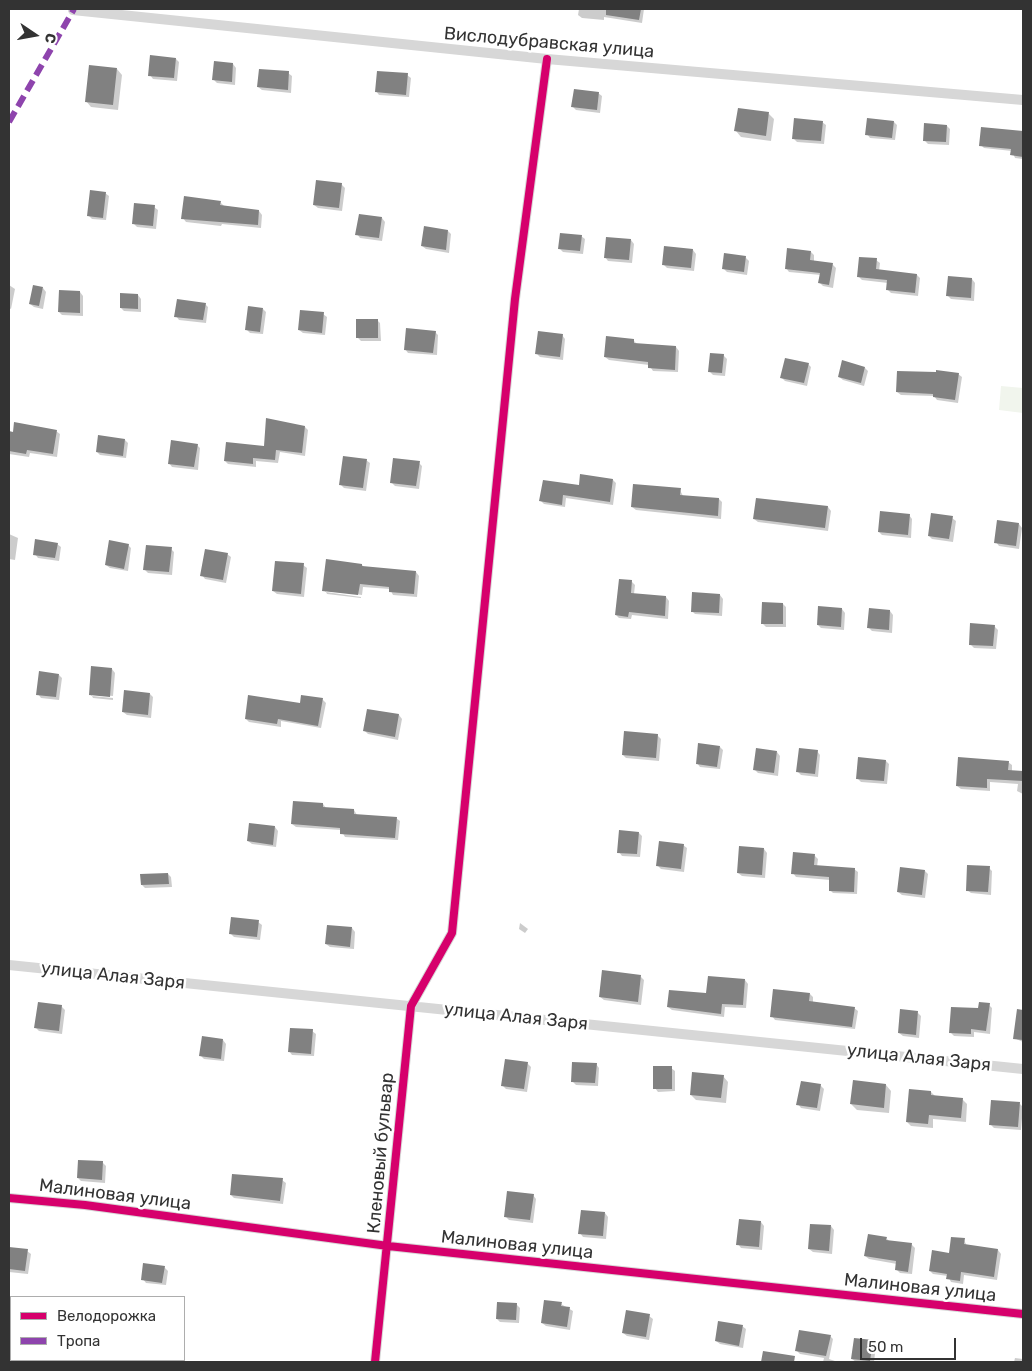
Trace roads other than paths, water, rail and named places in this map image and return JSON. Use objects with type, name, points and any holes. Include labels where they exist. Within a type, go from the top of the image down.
[{"type":"street","name":"Вислодубравская улица","points":[[73,10],[547,59],[1023,100]]},
{"type":"street","points":[[411,1006],[452,933],[515,299],[547,59]]},
{"type":"street","name":"улица Алая Заря","points":[[9,965],[1023,1069]]},
{"type":"street","name":"Кленовый бульвар","points":[[375,1362],[411,1006]]},
{"type":"street","name":"Малиновая улица","points":[[9,1198],[85,1206],[388,1246],[1023,1314]]}]
